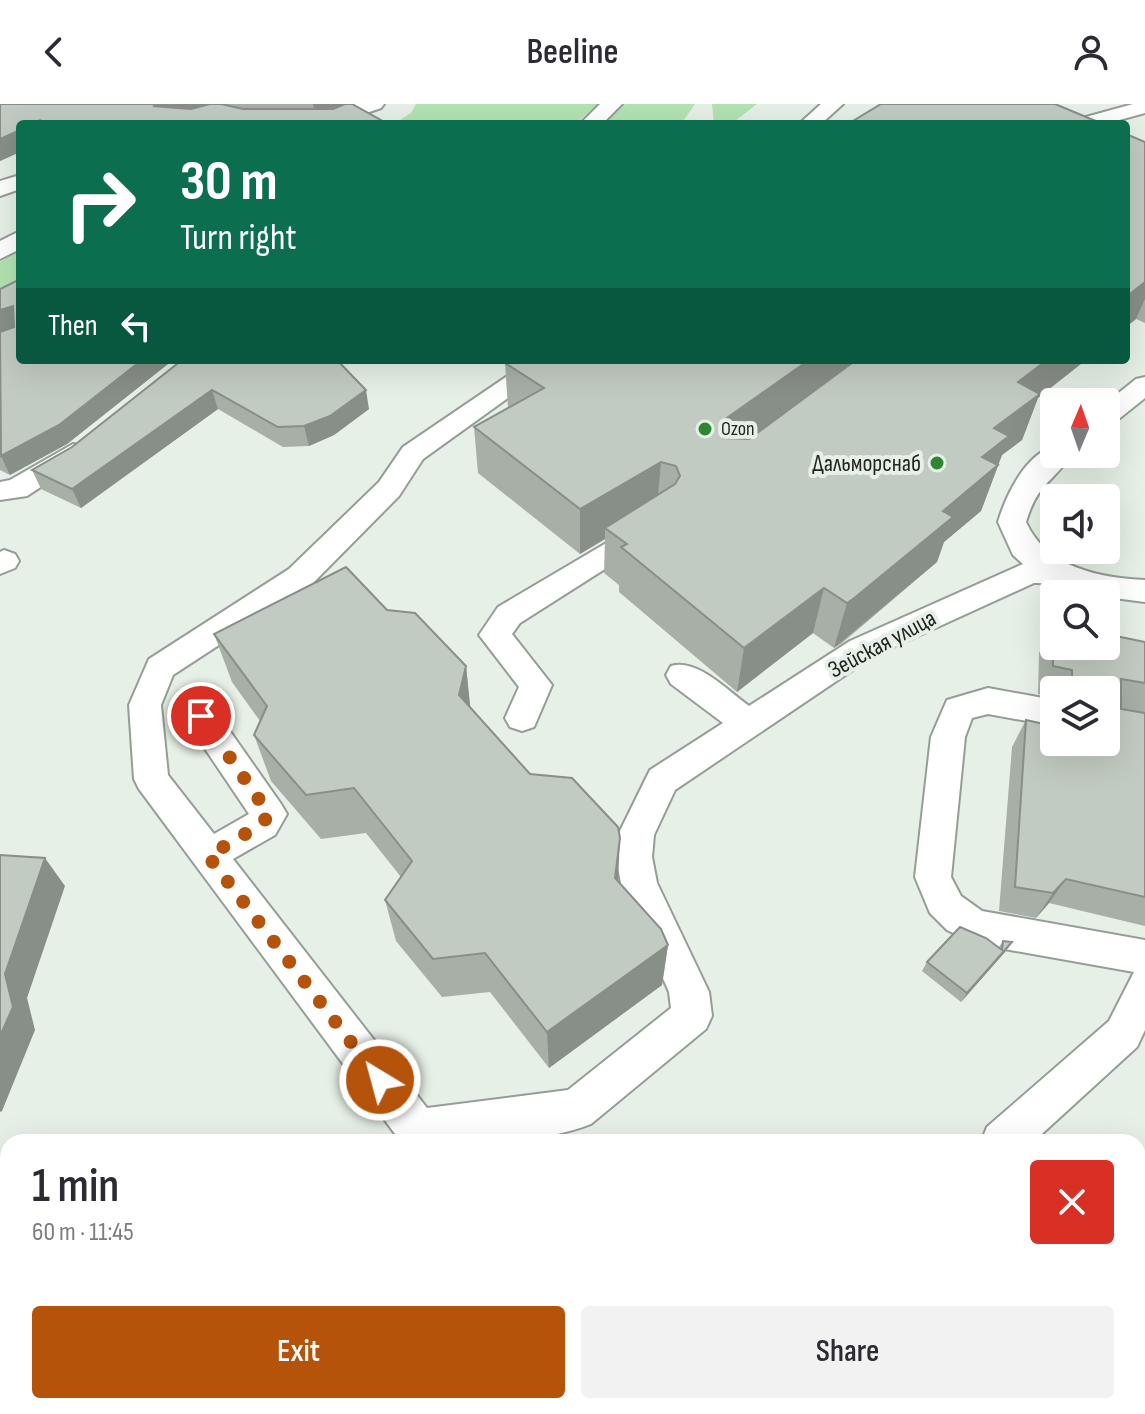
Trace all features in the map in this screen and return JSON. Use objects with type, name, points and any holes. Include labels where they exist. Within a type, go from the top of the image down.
[{"type":"lane","points":[[332,120],[374,104]]},
{"type":"lane","points":[[594,120],[612,104]]},
{"type":"lane","points":[[814,120],[833,104]]},
{"type":"lane","points":[[1084,120],[1145,107]]},
{"type":"lane","points":[[409,1134],[151,779],[145,705],[160,668],[300,577],[389,489],[413,453],[542,364]]},
{"type":"lane","points":[[1120,405],[1145,385]]},
{"type":"lane","points":[[0,491],[17,489],[49,471],[95,436]]},
{"type":"lane","name":"Зейская улица","points":[[1040,468],[1019,496],[1012,522],[1026,551],[1062,571],[1107,588],[1145,591]]},
{"type":"lane","points":[[522,718],[536,685],[495,635],[509,615],[659,520]]},
{"type":"lane","name":"Зейская улица","points":[[422,1134],[576,1109],[692,1016],[689,992],[639,883],[634,857],[636,835],[662,780],[715,748],[861,649],[1030,573],[1062,571]]},
{"type":"lane","points":[[682,675],[748,723]]},
{"type":"lane","points":[[1040,710],[988,701],[959,709],[948,737],[933,877],[938,897],[953,915],[976,927],[1145,957]]},
{"type":"lane","points":[[201,716],[269,814],[262,824],[208,856]]},
{"type":"lane","points":[[1011,1134],[1123,1034],[1145,986]]},
{"type":"green space","points":[[416,104],[598,104],[580,120],[400,120],[411,113]]},
{"type":"green space","points":[[625,104],[695,104],[684,120],[608,120]]},
{"type":"green space","points":[[712,104],[757,104],[736,120],[714,120]]},
{"type":"green space","points":[[16,252],[16,293],[0,301],[0,262]]},
{"type":"building","points":[[0,104],[155,104],[191,109],[221,104],[243,109],[333,109],[352,104],[381,120],[16,120],[16,132],[0,139]]},
{"type":"building","points":[[881,104],[1055,104],[1093,120],[855,120]]},
{"type":"building","points":[[1130,136],[1145,142],[1145,282],[1130,294]]},
{"type":"building","points":[[16,281],[16,364],[137,364],[59,425],[1,456],[0,332],[14,327],[13,306],[0,310],[0,289]]},
{"type":"building","points":[[177,364],[341,364],[366,390],[330,416],[304,426],[278,427],[212,390],[72,489],[32,470],[72,447]]},
{"type":"building","points":[[507,364],[803,364],[724,420],[719,428],[723,438],[749,439],[851,364],[1042,364],[1018,382],[1040,394],[994,428],[1009,436],[982,457],[998,465],[943,511],[953,517],[847,603],[824,588],[744,648],[621,547],[627,544],[605,528],[675,484],[680,476],[676,466],[661,462],[580,509],[474,427],[544,388]]},
{"type":"building","points":[[346,567],[387,610],[415,613],[466,666],[459,695],[530,774],[572,778],[618,827],[620,838],[615,878],[661,929],[668,945],[547,1032],[485,953],[433,959],[385,900],[412,861],[354,788],[306,795],[254,735],[267,706],[214,634]]},
{"type":"building","points":[[1120,637],[1145,642],[1145,683],[1121,679],[1121,709],[1145,713],[1145,897],[1066,879],[1053,893],[1015,887],[1026,720],[1040,723],[1040,756],[1120,756],[1120,676],[1072,676],[1072,670],[1053,666],[1053,660],[1120,660]]},
{"type":"building","points":[[0,855],[45,858],[5,974],[13,1007],[0,1036]]},
{"type":"building","points":[[960,927],[986,938],[1002,950],[1003,941],[1012,942],[967,993],[927,962]]},
{"type":"place","name":"Ozon","points":[[705,429]]},
{"type":"place","name":"Дальморснаб","points":[[937,463]]},
{"type":"route","points":[[201,716],[269,814],[262,824],[208,856],[380,1080]]}]
